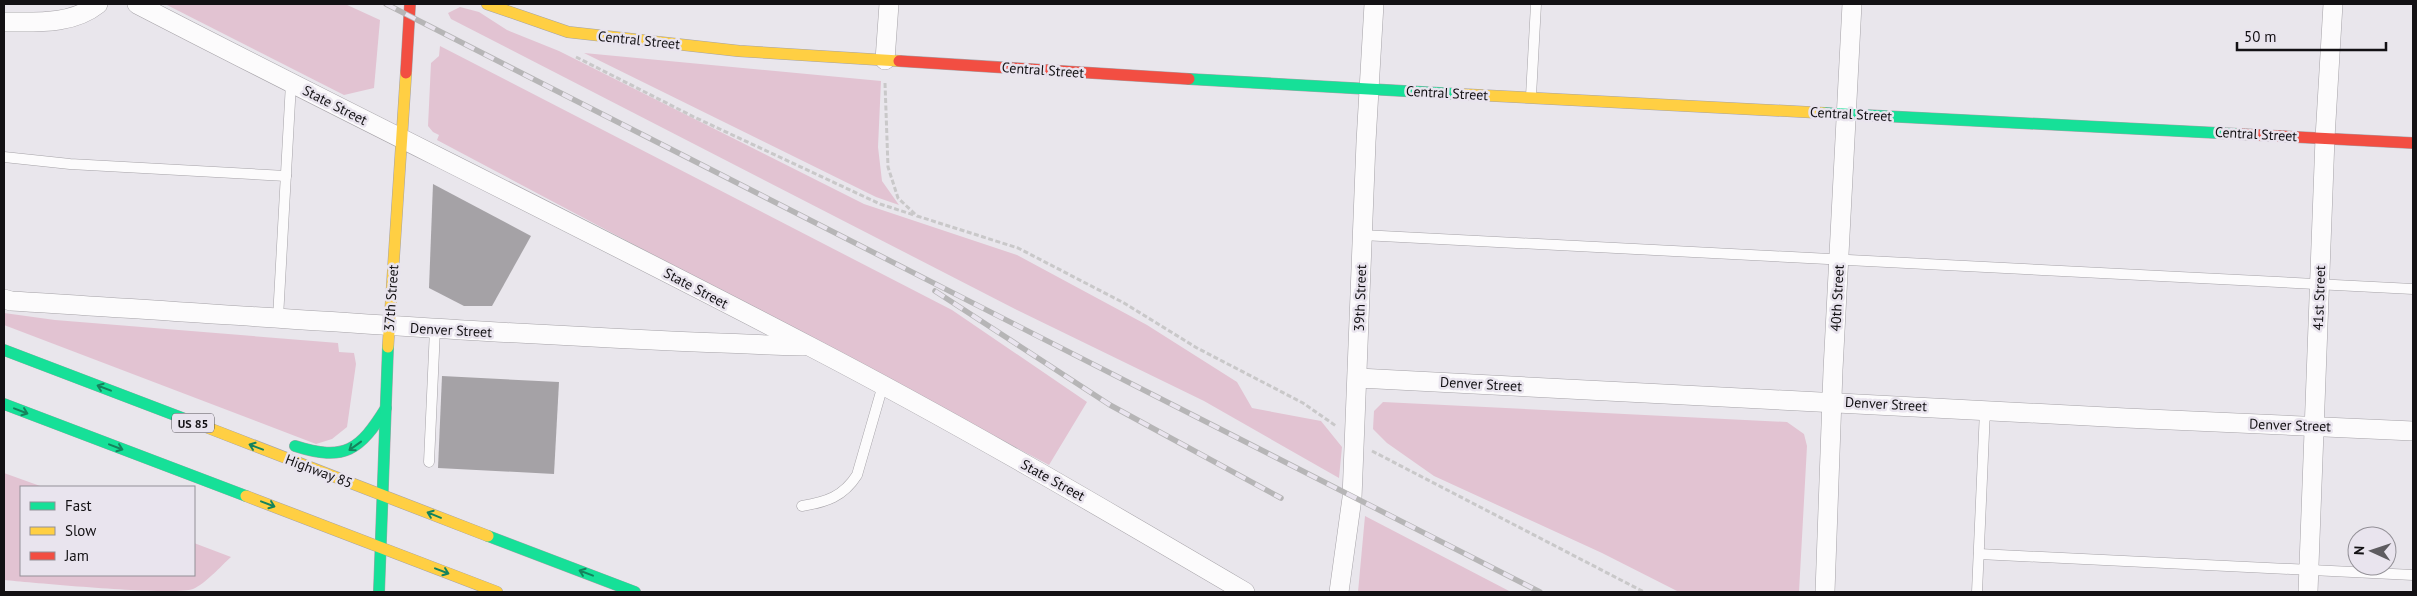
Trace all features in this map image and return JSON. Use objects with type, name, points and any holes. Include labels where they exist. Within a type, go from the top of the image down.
[{"type":"main road","name":"37th Street","points":[[379,592],[389,327],[410,4]]},
{"type":"main road","name":"Central Street","points":[[486,4],[568,32],[739,51],[1370,89],[2413,142]]},
{"type":"main road","name":"Highway 85","points":[[4,350],[635,592]]},
{"type":"main road","points":[[38,363],[90,371]]},
{"type":"main road","points":[[4,404],[497,592]]},
{"type":"main road","points":[[282,441],[319,455],[335,456],[358,445],[373,430],[386,408]]},
{"type":"street","points":[[4,22],[49,23],[88,12],[98,4]]},
{"type":"street","name":"State Street","points":[[137,4],[810,346],[1082,496],[1245,592]]},
{"type":"street","points":[[885,60],[889,4]]},
{"type":"street","name":"39th Street","points":[[1339,592],[1352,498],[1362,235],[1374,4]]},
{"type":"street","name":"40th Street","points":[[1825,592],[1838,258],[1852,4]]},
{"type":"street","name":"41st Street","points":[[2308,592],[2325,138],[2333,4]]},
{"type":"street","name":"Denver Street","points":[[4,299],[389,327],[810,346]]},
{"type":"street","name":"Denver Street","points":[[1358,378],[2413,431]]},
{"type":"lane","points":[[1531,96],[1536,4]]},
{"type":"lane","points":[[278,318],[291,83]]},
{"type":"lane","points":[[4,157],[70,164],[286,176]]},
{"type":"lane","points":[[1362,235],[1838,258],[2319,286],[2413,289]]},
{"type":"lane","points":[[429,462],[435,329]]},
{"type":"lane","points":[[802,506],[823,503],[838,497],[850,487],[857,475],[883,386]]},
{"type":"lane","points":[[1977,592],[1985,410]]},
{"type":"lane","points":[[1979,554],[2309,568],[2413,575]]},
{"type":"path","points":[[568,32],[572,54],[581,61],[880,204],[1018,248],[1124,303],[1197,348],[1303,403],[1382,457],[1644,592]]},
{"type":"path","points":[[885,60],[885,114],[888,167],[898,198],[917,216]]},
{"type":"shaded area","points":[[165,4],[345,4],[380,20],[374,88],[344,95]]},
{"type":"shaded area","points":[[460,7],[479,12],[507,30],[559,51],[864,204],[1017,255],[1147,325],[1237,382],[1252,408],[1321,421],[1342,447],[1339,478],[1204,401],[1015,309],[451,19],[448,13]]},
{"type":"shaded area","points":[[440,46],[952,310],[1087,402],[1049,465],[437,140],[439,135],[428,126],[431,63],[439,56]]},
{"type":"shaded area","points":[[584,53],[881,81],[878,147],[882,181],[899,205],[876,197]]},
{"type":"shaded area","points":[[4,313],[55,320],[338,343],[339,352],[354,353],[356,364],[347,427],[332,439],[316,444],[4,325]]},
{"type":"shaded area","points":[[1383,402],[1787,422],[1804,434],[1807,446],[1799,592],[1679,592],[1602,553],[1434,476],[1387,443],[1373,429],[1374,411]]},
{"type":"shaded area","points":[[4,473],[40,486],[20,486],[20,576],[195,576],[195,543],[231,557],[198,587],[180,591],[103,588],[4,580]]},
{"type":"shaded area","points":[[1365,516],[1511,592],[1358,592]]},
{"type":"building","points":[[433,184],[531,236],[492,306],[464,306],[429,288]]},
{"type":"building","points":[[442,376],[559,382],[554,474],[438,468]]},
{"type":"railway","points":[[386,4],[1540,592]]},
{"type":"railway","points":[[935,291],[1110,405],[1281,498]]},
{"type":"traffic: fast","points":[[1189,79],[1458,94]]},
{"type":"traffic: fast","points":[[1824,113],[2238,134]]},
{"type":"traffic: fast","points":[[379,592],[388,347]]},
{"type":"traffic: fast","points":[[4,350],[206,427]]},
{"type":"traffic: fast","points":[[4,404],[246,496]]},
{"type":"traffic: fast","points":[[295,446],[327,453],[350,449],[368,434],[386,408]]},
{"type":"traffic: fast","points":[[488,536],[635,592]]},
{"type":"traffic: slow","points":[[487,4],[568,32],[739,51],[899,61]]},
{"type":"traffic: slow","points":[[388,347],[406,73]]},
{"type":"traffic: slow","points":[[1458,94],[1824,113]]},
{"type":"traffic: slow","points":[[206,427],[488,536]]},
{"type":"traffic: slow","points":[[246,496],[497,592]]},
{"type":"traffic: jam","points":[[406,73],[410,4]]},
{"type":"traffic: jam","points":[[899,61],[1189,79]]},
{"type":"traffic: jam","points":[[2238,134],[2413,143]]}]
